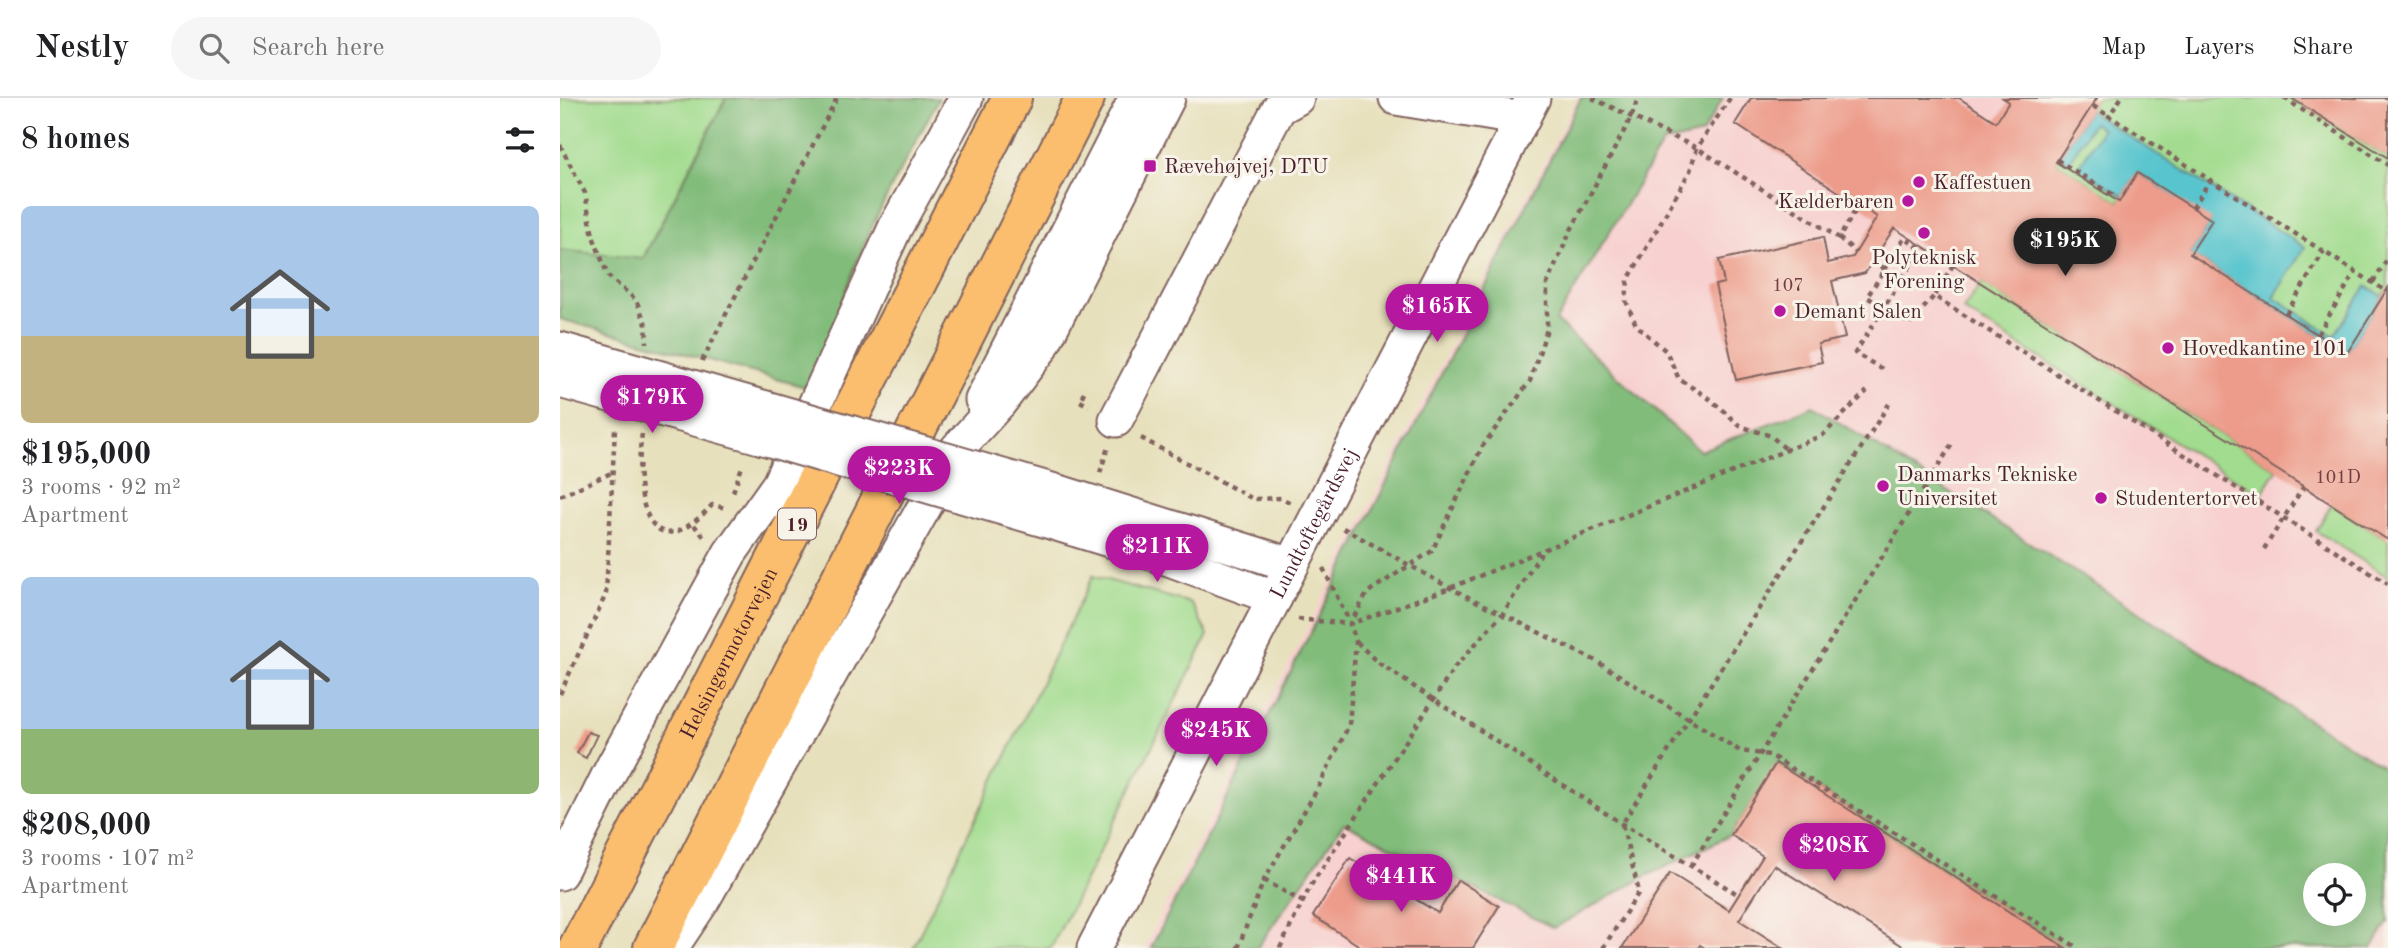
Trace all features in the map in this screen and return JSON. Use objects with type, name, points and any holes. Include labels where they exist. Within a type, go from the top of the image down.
[{"type":"highway","name":"Helsingørmotorvejen","points":[[578,948],[1012,98]]},
{"type":"highway","points":[[653,948],[1085,98]]},
{"type":"street","points":[[560,873],[611,770],[730,553],[779,484],[895,228],[965,98]]},
{"type":"street","points":[[671,948],[703,900],[957,449],[1136,98]]},
{"type":"street","points":[[957,449],[1000,402],[1041,348],[1168,98]]},
{"type":"street","points":[[1124,426],[1279,108],[1297,98]]},
{"type":"street","points":[[1396,98],[1528,108]]},
{"type":"street","name":"Lundtoftegårdsvej","points":[[1094,948],[1528,108]]},
{"type":"street","points":[[560,349],[683,384],[763,423]]},
{"type":"street","points":[[560,381],[763,423],[1058,508],[1292,565]]},
{"type":"street","points":[[1058,508],[1158,555],[1275,598]]},
{"type":"path","points":[[683,384],[700,364],[838,98]]},
{"type":"path","points":[[1592,98],[1697,148],[1839,238],[1856,252]]},
{"type":"path","points":[[1350,624],[1368,592],[1432,551],[1482,447],[1530,381],[1547,329],[1547,284],[1571,230],[1631,118],[1638,98]]},
{"type":"path","points":[[1730,98],[1697,148],[1690,171],[1628,280],[1626,301],[1636,325],[1666,351],[1679,379],[1710,399],[1740,426],[1772,436],[1787,450]]},
{"type":"path","points":[[2109,116],[2120,98]]},
{"type":"path","points":[[2284,98],[2388,165]]},
{"type":"path","points":[[2093,106],[2386,290]]},
{"type":"path","points":[[560,145],[585,193],[593,236],[608,276],[636,300],[646,324],[648,357],[642,372]]},
{"type":"path","points":[[2057,160],[2112,194],[2110,197]]},
{"type":"path","points":[[2193,208],[2210,180]]},
{"type":"path","points":[[1839,238],[1858,205]]},
{"type":"path","points":[[1882,369],[1855,353],[1884,307],[1922,248],[1904,238],[1867,297],[1884,307],[1910,324],[1934,296],[1953,265]]},
{"type":"path","points":[[2286,314],[2324,251]]},
{"type":"path","points":[[2373,282],[2388,258]]},
{"type":"path","points":[[1872,261],[1885,269]]},
{"type":"path","points":[[2318,334],[2357,271]]},
{"type":"path","points":[[1934,296],[2388,584]]},
{"type":"path","points":[[1275,598],[1293,619],[1350,624],[1450,588],[1823,435],[1867,390]]},
{"type":"path","points":[[1603,948],[1639,892],[1622,824],[1889,404]]},
{"type":"path","points":[[560,694],[606,594],[615,425],[624,427]]},
{"type":"path","points":[[1124,426],[1253,499],[1281,498],[1318,515],[1450,588],[1504,612],[1596,660],[1740,751],[1770,755],[2078,948]]},
{"type":"path","points":[[633,429],[642,432],[638,480],[646,518],[668,531],[694,525],[712,505],[727,508]]},
{"type":"path","points":[[1691,866],[1952,444]]},
{"type":"path","points":[[560,496],[611,473]]},
{"type":"path","points":[[2264,549],[2304,486]]},
{"type":"path","points":[[694,525],[707,540]]},
{"type":"path","points":[[1280,948],[1303,902],[1455,667],[1504,612],[1542,551]]},
{"type":"path","points":[[1238,948],[1264,880],[1318,788],[1349,725],[1356,641],[1350,624],[1322,565],[1292,565]]},
{"type":"path","points":[[1356,641],[1377,662],[1434,700],[1622,824],[1739,895]]},
{"type":"path","points":[[1264,880],[1303,902]]},
{"type":"shaded area","name":"Danmarks Tekniske Universitet","points":[[1577,98],[2388,98],[2388,948],[1144,948]]},
{"type":"green space","points":[[560,98],[726,98],[642,260],[560,250]]},
{"type":"green space","points":[[726,98],[939,98],[870,232],[809,388],[560,319],[560,250],[643,259]]},
{"type":"green space","points":[[1581,98],[1723,98],[1702,134],[1663,143],[1556,321],[1700,451],[1813,406],[2388,770],[2388,922],[2372,948],[2066,948],[1777,763],[1731,835],[1648,875],[1554,928],[1344,823],[1257,948],[1151,948]]},
{"type":"green space","points":[[2097,98],[2291,98],[2388,158],[2388,288],[2347,353],[2286,314],[2211,221],[2137,173],[2119,202],[2056,162]]},
{"type":"green space","points":[[1981,283],[2277,470],[2261,495],[1963,310]]},
{"type":"green space","points":[[2332,504],[2388,540],[2388,577],[2316,531]]},
{"type":"green space","points":[[1093,576],[1191,603],[1208,635],[1051,948],[913,948]]},
{"type":"water","points":[[2089,111],[2305,247],[2274,297],[2334,336],[2366,286],[2383,296],[2347,353],[2190,254],[2211,221],[2137,173],[2123,196],[2078,168],[2102,129],[2093,123],[2069,162],[2059,157]]},
{"type":"building","points":[[1751,98],[1959,98],[1996,122],[2009,102],[2003,98],[2097,98],[2056,162],[2119,202],[2137,173],[2212,220],[2190,254],[2347,353],[2388,288],[2388,540],[1894,228],[1865,273],[1832,281],[1845,338],[1818,344],[1822,362],[1736,380],[1715,285],[1724,283],[1719,260],[1823,237],[1828,263],[1853,257],[1877,217],[1735,124]]},
{"type":"building","points":[[2291,98],[2388,98],[2388,158]]},
{"type":"building","points":[[588,732],[597,735],[586,758],[577,753]]},
{"type":"building","points":[[1776,763],[2066,948],[1906,948],[1774,865],[1739,920],[1783,948],[1705,948],[1700,945],[1698,948],[1622,948],[1670,873],[1729,910],[1763,856],[1731,835]]},
{"type":"building","points":[[1350,858],[1438,913],[1458,880],[1499,906],[1473,948],[1363,948],[1313,916]]},
{"type":"place","name":"Rævehøjvej, DTU","points":[[1150,166]]},
{"type":"place","name":"Kaffestuen","points":[[1919,182]]},
{"type":"place","name":"Kælderbaren","points":[[1908,201]]},
{"type":"place","name":"Polyteknisk Forening","points":[[1924,233]]},
{"type":"place","name":"Demant Salen","points":[[1780,311]]},
{"type":"place","name":"Hovedkantine 101","points":[[2168,348]]},
{"type":"place","name":"Danmarks Tekniske Universitet","points":[[1883,486]]},
{"type":"place","name":"Studentertorvet","points":[[2101,498]]}]
